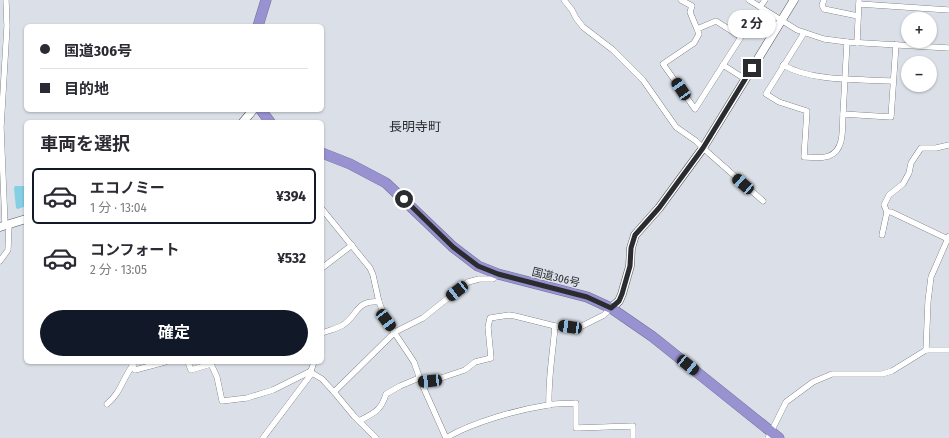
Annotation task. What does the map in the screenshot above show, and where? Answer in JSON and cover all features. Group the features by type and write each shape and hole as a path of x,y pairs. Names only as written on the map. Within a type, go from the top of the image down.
{"highway":[{"path":"259,24 266,0"},
{"name":"国道306号","path":"324,154 350,164 386,183 453,247 466,258 487,271 571,292 587,297 611,308 653,337 773,436"}],"street":[{"path":"0,262 8,250 5,225 1,127 7,26 6,0"},
{"path":"564,0 583,27 613,50 642,80 676,127 696,141 763,201"},
{"path":"682,0 692,6 690,12 699,34 694,43 664,64 695,109 741,37 716,21 697,29"},
{"path":"749,0 804,33 824,39 857,43 949,48"},
{"path":"760,7 765,0"},
{"path":"359,421 372,414 383,405 386,394 400,386 420,380 441,378 465,370 475,362 491,358 488,327 490,318 509,315 554,326 580,328 604,315 619,301 630,266 631,248 635,235 659,208 703,148 794,0"},
{"path":"824,0 822,5 824,9 858,16"},
{"path":"857,43 859,2 949,10"},
{"path":"804,33 766,94 779,102 807,111 804,157 824,158 836,152 839,147 841,141 847,42"},
{"path":"843,114 891,117 892,81 896,44"},
{"path":"723,65 745,79"},
{"path":"783,65 790,69 809,75 892,81"},
{"path":"245,120 251,112"},
{"path":"882,235 887,212 884,204 887,198 903,184 909,173 911,163 921,148 936,148 949,145"},
{"path":"324,211 370,268 379,302 386,320 414,362 420,380 446,438 459,431 486,421 549,405 576,403 576,428 633,426 632,438"},
{"path":"887,212 891,212 948,238 931,277 926,350"},
{"path":"5,225 24,220"},
{"path":"324,266 352,245"},
{"path":"334,392 395,332 423,318 468,282 479,279 493,279 498,274"},
{"path":"324,332 344,324 363,304 379,302"},
{"path":"549,405 549,371 553,347 554,326"},
{"path":"773,436 786,402 813,382 832,374 882,374 892,371 926,350 949,350"},
{"path":"132,364 135,370 158,364"},
{"path":"107,404 114,399 132,364"},
{"path":"189,364 191,370 211,364 217,377 222,401 247,398 273,390 312,372"},
{"path":"264,438 312,372 314,364"},
{"path":"312,372 322,379 376,438"}],"water":[{"path":"15,186 24,186 24,207 18,209 16,208"}],"district":[{"name":"長明寺町","path":"415,126"}],"route":[{"path":"404,199 453,247 466,258 487,271 541,286 571,292 587,297 611,308 619,301 622,294 630,266 632,240 638,230 659,208 703,148 752,68"}]}
